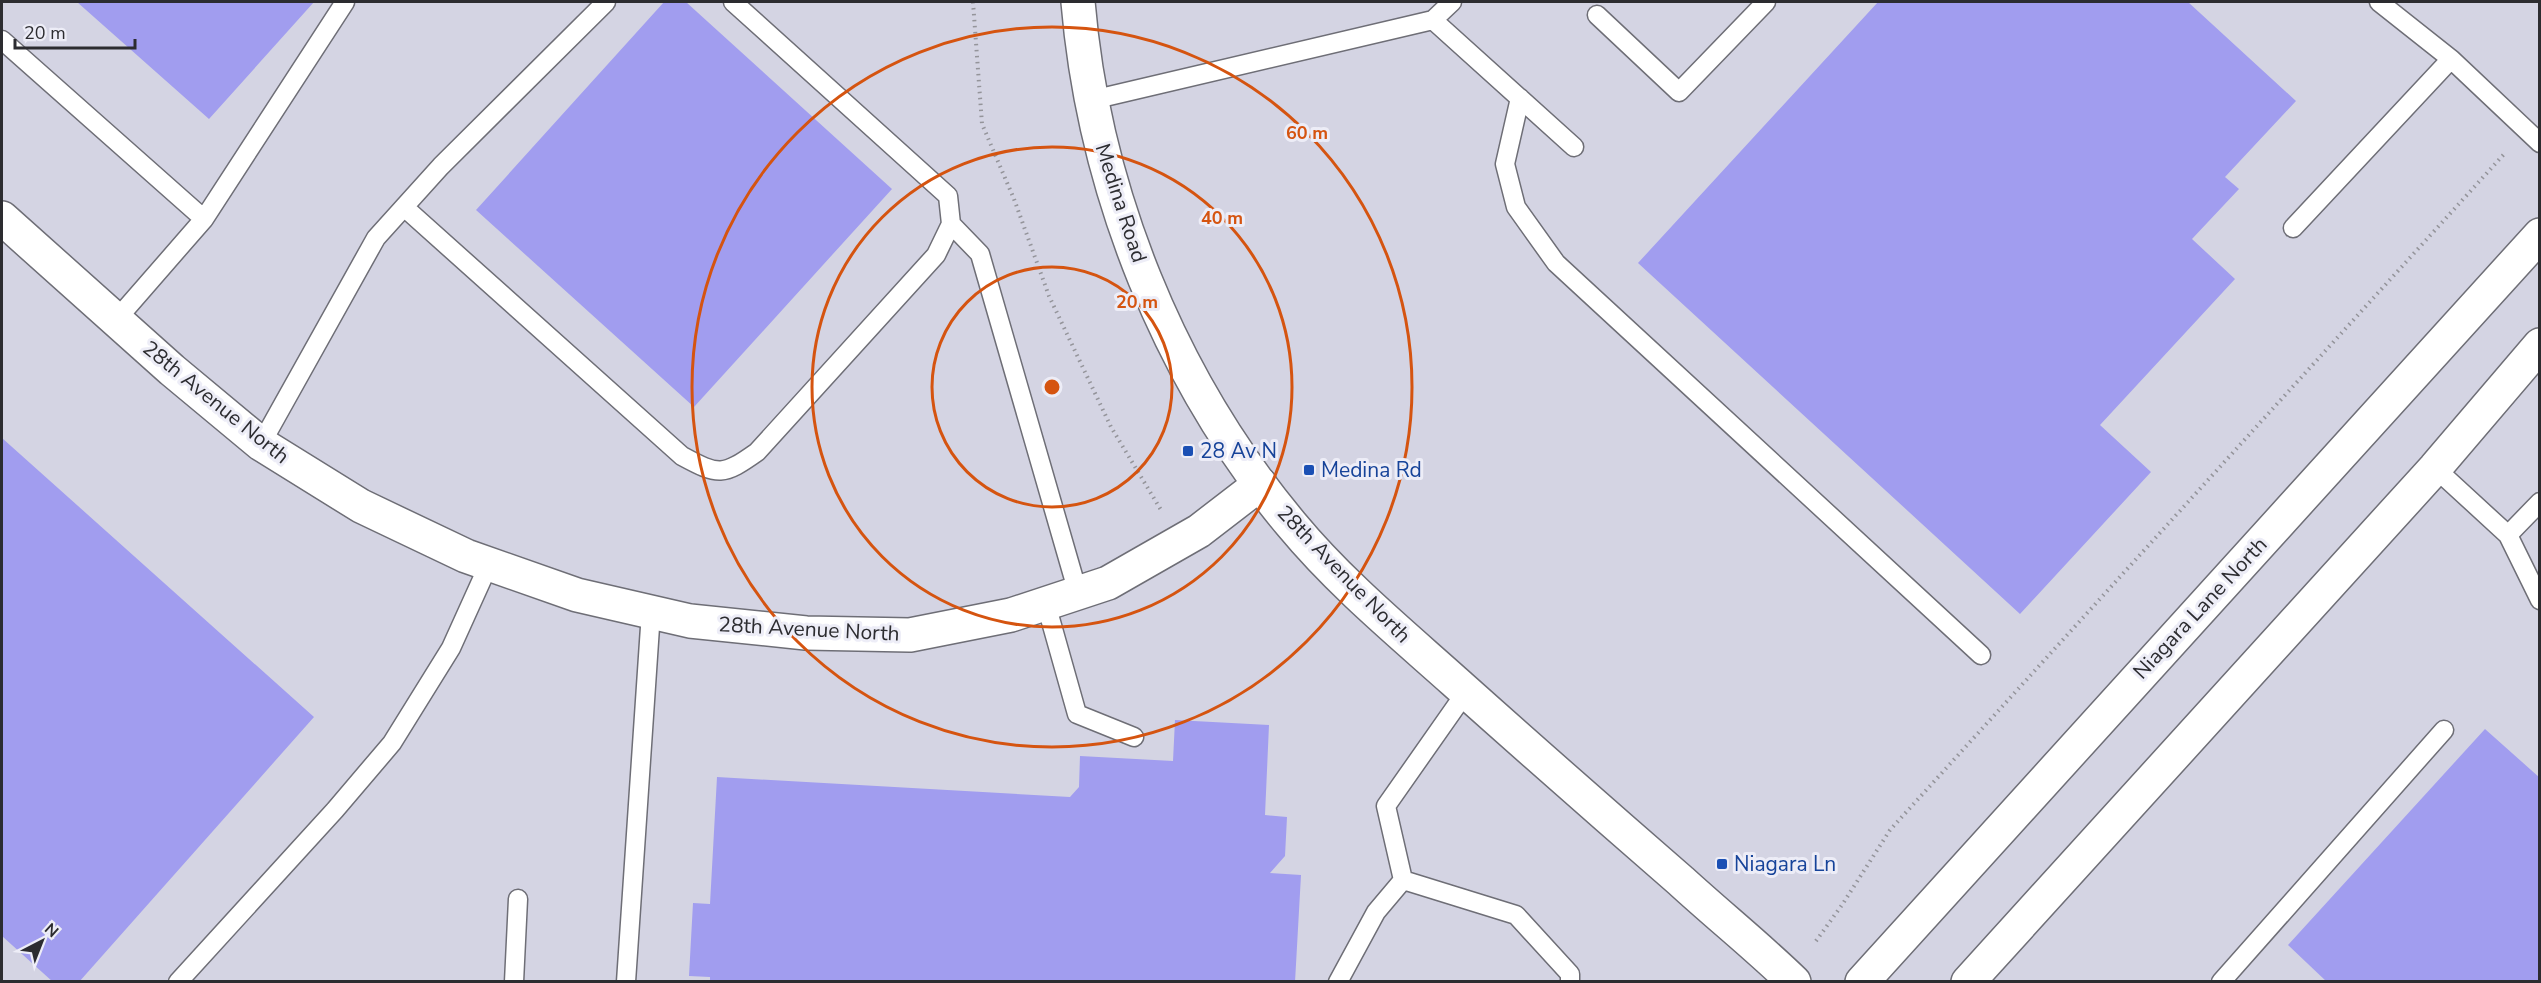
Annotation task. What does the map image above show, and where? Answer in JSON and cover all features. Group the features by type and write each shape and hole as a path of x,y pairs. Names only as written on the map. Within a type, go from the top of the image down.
{"street":[{"name":"Medina Road","path":"1078,2 1096,126 1127,233 1169,336 1226,436 1260,484"},
{"name":"28th Avenue North","path":"2,218 172,370 261,444 361,506 466,556 577,595 690,621 806,633 910,635 1011,615 1108,583 1199,531 1260,484 1291,525 1369,606 1794,981"},
{"name":"Niagara Lane North","path":"1862,981 2540,235"},
{"path":"1968,981 2435,468 2540,345"}],"lane":[{"path":"116,320 204,219 345,2"},
{"path":"261,444 376,238 441,166 606,2"},
{"path":"404,207 682,456 710,471 734,468 757,452 936,255 951,224 948,196 733,2"},
{"path":"1092,100 1433,20 1452,2"},
{"path":"1597,15 1679,92 1766,2"},
{"path":"2379,2 2451,59 2533,137"},
{"path":"1433,20 1574,147"},
{"path":"2,40 204,219"},
{"path":"2293,228 2451,59"},
{"path":"1520,98 1505,164 1516,207 1556,262 1981,655"},
{"path":"951,224 980,254 1078,593"},
{"path":"2435,468 2508,535 2540,600"},
{"path":"2508,535 2540,502"},
{"path":"178,981 335,810 392,743 451,648 489,564"},
{"path":"1046,604 1077,714 1134,737"},
{"path":"626,981 651,612"},
{"path":"1402,880 1386,806 1466,692"},
{"path":"2221,981 2444,730"},
{"path":"1338,981 1376,912 1402,880"},
{"path":"1402,880 1516,915 1570,974 1570,981"},
{"path":"514,981 519,899"}],"path":[{"path":"973,2 982,123 1014,199 1049,296 1112,427 1179,542"},
{"path":"1816,941 1890,830 2533,137"}],"shaded area":[{"path":"2,2 2539,2 2539,981 2,981"}],"building":[{"path":"77,2 314,2 209,119"},
{"path":"664,2 686,2 892,189 694,407 476,210"},
{"path":"1878,2 2188,2 2296,101 2225,177 2239,189 2192,239 2235,279 2100,425 2151,472 2020,614 1638,263"},
{"path":"2,438 314,717 79,982 53,982 2,936"},
{"path":"1175,720 1269,725 1265,815 1287,817 1285,856 1270,873 1301,875 1295,982 710,982 710,977 689,976 693,903 710,904 717,777 1070,797 1079,787 1080,756 1173,761"},
{"path":"2485,729 2540,778 2540,982 2327,982 2288,945"}],"place":[{"name":"28 Av N","path":"1188,451"},
{"name":"Medina Rd","path":"1309,470"},
{"name":"Niagara Ln","path":"1722,864"}]}
